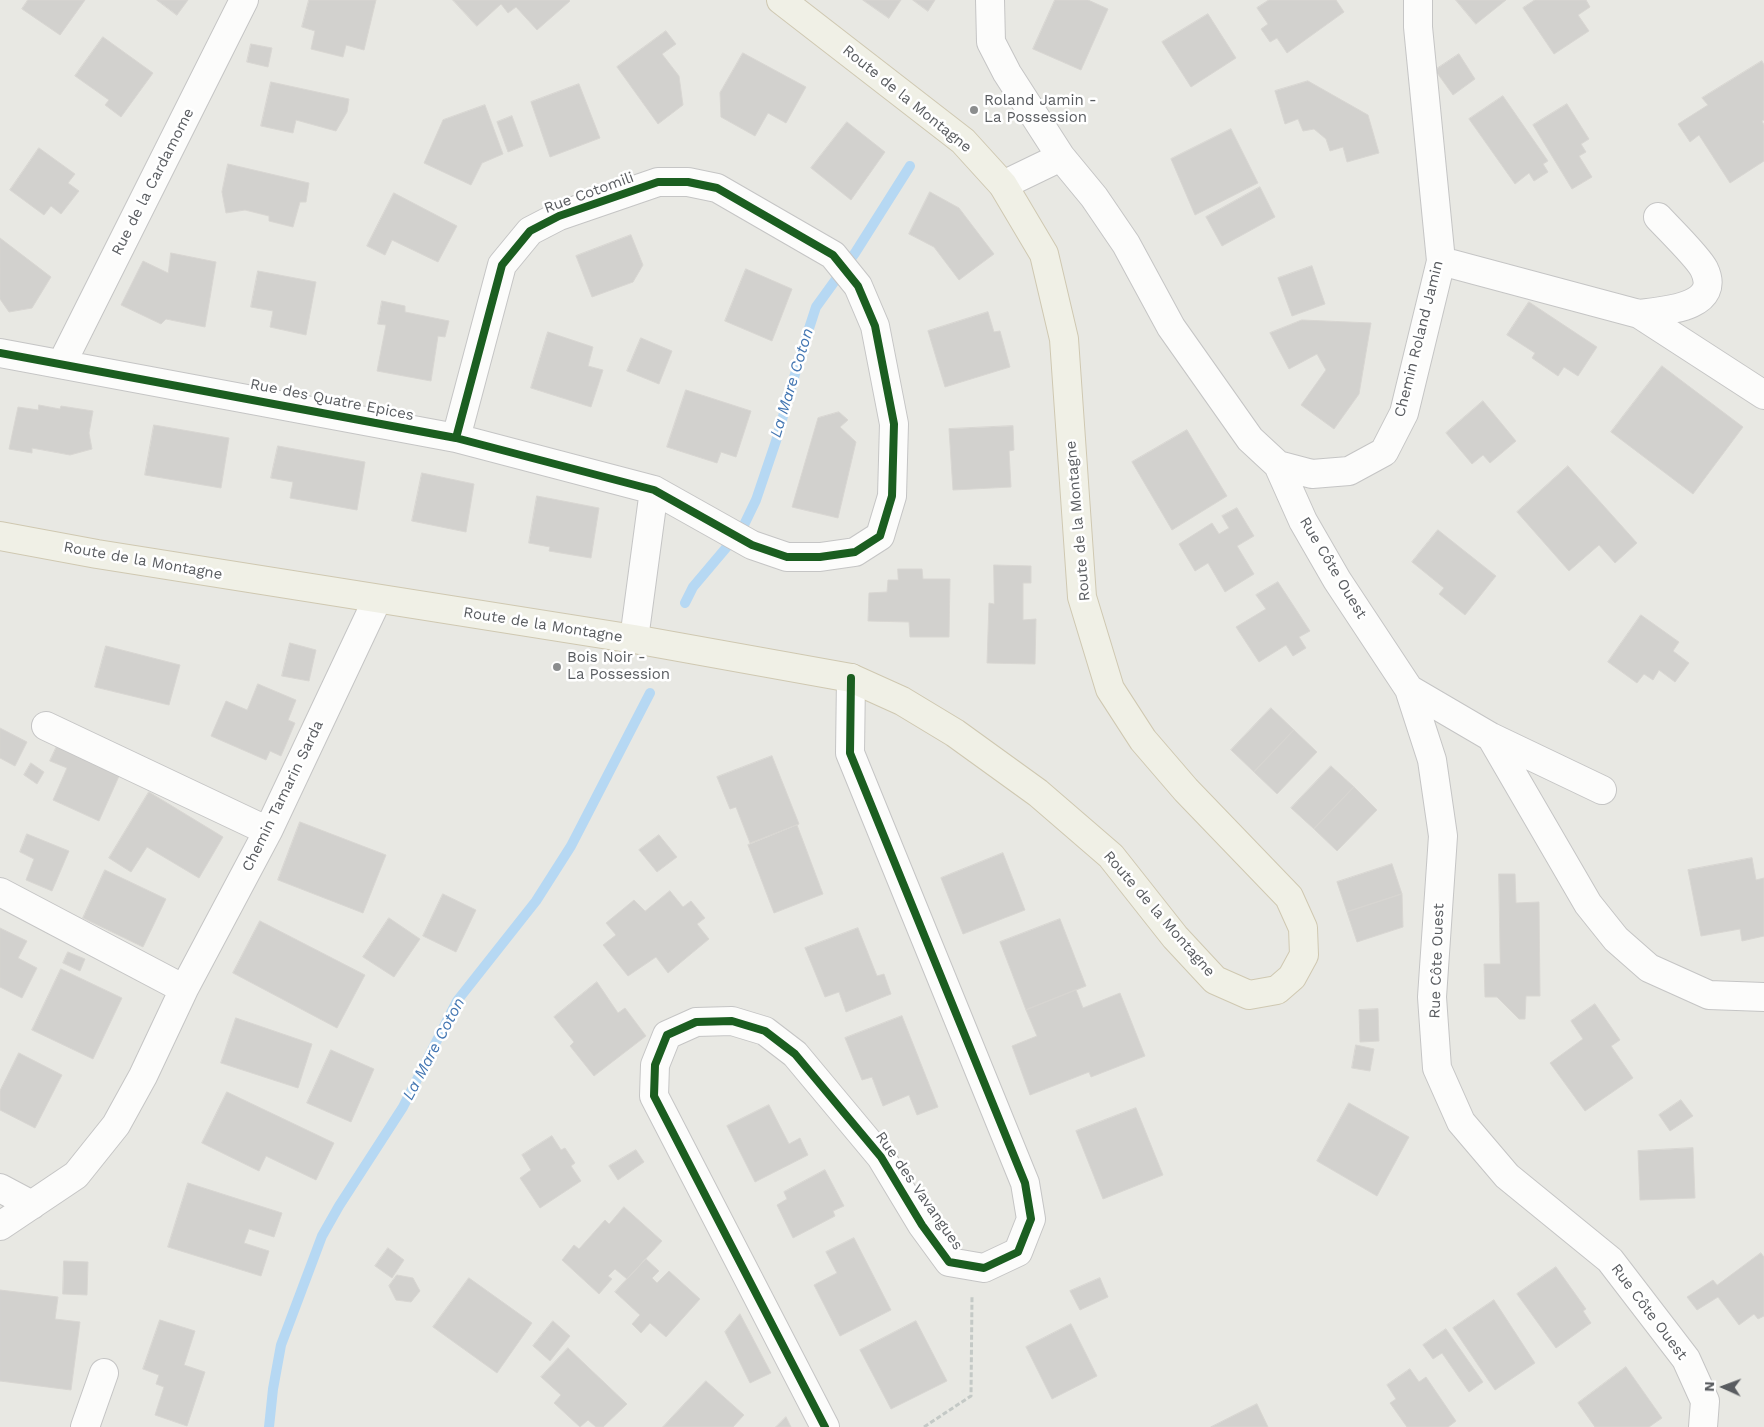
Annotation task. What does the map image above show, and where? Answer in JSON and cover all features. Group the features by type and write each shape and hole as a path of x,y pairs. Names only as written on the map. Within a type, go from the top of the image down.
{"main road":[{"name":"Route de la Montagne","path":"0,536 377,600 634,640 851,678 902,700 955,733 1038,793 1111,856 1175,937 1215,980 1249,995 1277,990 1292,976 1304,955 1303,928 1289,897 1186,790 1144,740 1110,689 1082,597 1064,339 1044,254 1003,185 963,141 781,0"}],"street":[{"name":"Rue de la Cardamome","path":"62,363 244,0"},
{"name":"Chemin Roland Jamin","path":"990,0 991,42 1007,73 1061,157 1094,197 1126,244 1171,327 1250,439 1278,465 1312,474 1349,471 1384,452 1404,413 1441,261 1418,27 1418,0"},
{"path":"1003,185 1061,157"},
{"name":"Rue Cotomili","path":"456,438 502,265 530,231 559,216 658,182 688,182 717,188 833,255 858,286 875,326 894,424 892,496 880,536 854,552 820,557 787,557 752,545 654,490"},
{"path":"1639,314 1668,311 1695,302 1705,294 1707,282 1704,269 1658,217"},
{"path":"1441,261 1639,314 1764,395"},
{"name":"Rue des Quatre Epices","path":"0,353 62,363 456,438 654,490"},
{"name":"Rue Côte Ouest","path":"1278,465 1313,538 1409,689 1432,760 1443,836 1432,997 1437,1068 1461,1122 1507,1176 1610,1260 1686,1359 1705,1401 1703,1427"},
{"path":"634,640 654,490"},
{"name":"Chemin Tamarin Sarda","path":"0,1226 76,1175 116,1126 143,1076 184,989 268,831 377,600"},
{"name":"Rue des Vavangues","path":"825,1427 654,1096 655,1065 667,1035 696,1022 732,1021 765,1031 795,1054 882,1157 922,1226 949,1262 984,1268 1018,1252 1031,1220 1026,1183 850,753 851,678"},
{"path":"1409,689 1491,737 1602,790"},
{"path":"46,726 268,831"},
{"path":"1491,737 1588,904 1616,939 1649,968 1709,995 1764,997"},
{"path":"0,892 184,989"},
{"path":"0,1188 32,1205"},
{"path":"85,1427 104,1373"}],"path":[{"path":"924,1427 970,1396 972,1266"}],"building":[{"path":"28,0 85,0 60,35 22,9"},
{"path":"157,0 188,0 177,15"},
{"path":"309,0 376,0 364,50 346,45 343,57 311,49 315,31 302,27"},
{"path":"453,0 570,1 537,30 516,7 508,13 501,4 477,26"},
{"path":"863,0 901,0 889,18"},
{"path":"913,0 935,0 928,11"},
{"path":"1055,0 1088,0 1108,9 1081,70 1033,49"},
{"path":"1269,0 1336,0 1344,12 1287,53 1277,38 1270,42 1261,29 1268,24 1257,8"},
{"path":"1456,0 1506,0 1476,24"},
{"path":"1535,0 1586,0 1590,7 1578,15 1589,31 1554,54 1523,8"},
{"path":"1208,14 1236,58 1191,87 1162,42"},
{"path":"666,31 676,44 662,54 679,76 683,105 658,124 617,67"},
{"path":"103,37 153,73 121,117 105,105 109,100 75,76"},
{"path":"251,44 272,48 268,67 247,62"},
{"path":"743,53 806,87 786,123 768,113 755,136 721,117 720,93"},
{"path":"1459,54 1475,79 1453,95 1435,70"},
{"path":"1762,61 1764,65 1764,120 1762,121 1764,125 1764,161 1730,183 1699,135 1690,142 1678,124 1708,105 1702,98"},
{"path":"1308,81 1368,115 1379,153 1347,162 1343,147 1330,151 1326,139 1314,129 1303,131 1298,119 1285,124 1275,91"},
{"path":"271,82 349,99 347,112 336,131 296,120 293,133 261,126"},
{"path":"579,84 600,138 550,157 531,102"},
{"path":"1503,96 1548,161 1543,164 1548,172 1534,181 1529,173 1515,184 1469,119"},
{"path":"1567,104 1589,139 1581,144 1586,152 1579,156 1592,177 1572,189 1533,125"},
{"path":"485,105 503,154 482,163 471,185 424,163 443,120"},
{"path":"512,116 523,146 508,152 497,122"},
{"path":"847,122 885,152 851,200 811,168"},
{"path":"1231,129 1258,183 1195,215 1171,159"},
{"path":"39,148 75,174 68,183 79,191 61,214 51,206 44,215 10,190"},
{"path":"228,164 309,183 306,202 300,202 293,227 269,221 269,216 245,210 226,213 222,192"},
{"path":"1260,187 1275,217 1222,246 1206,217"},
{"path":"930,192 959,208 994,254 959,280 934,247 909,234"},
{"path":"394,193 457,226 438,262 392,240 385,255 367,246"},
{"path":"631,235 643,265 633,282 592,297 576,256"},
{"path":"0,238 51,277 32,308 9,312 0,299"},
{"path":"171,253 216,262 205,327 166,319 161,324 121,305 143,261 168,273"},
{"path":"1312,266 1325,304 1292,316 1278,278"},
{"path":"746,269 792,289 772,341 725,321"},
{"path":"258,271 316,282 306,335 270,327 273,311 251,307"},
{"path":"382,301 405,306 405,312 449,321 445,337 438,336 431,381 377,371 386,325 378,324"},
{"path":"1529,302 1597,347 1578,376 1564,367 1558,376 1532,358 1535,353 1507,335"},
{"path":"988,312 994,332 1000,331 1010,367 945,387 928,331"},
{"path":"1302,320 1371,323 1359,394 1334,429 1301,405 1326,370 1317,354 1289,369 1270,333"},
{"path":"548,332 593,347 588,366 603,370 591,407 531,388"},
{"path":"641,338 672,351 659,384 627,371"},
{"path":"1662,366 1743,427 1693,494 1611,432"},
{"path":"686,390 751,411 736,457 721,452 717,463 667,447"},
{"path":"1483,401 1516,441 1490,463 1483,455 1472,464 1446,433"},
{"path":"39,405 60,409 61,406 93,411 89,433 92,449 70,455 32,448 32,453 9,449 18,407 38,410"},
{"path":"839,412 848,420 840,427 856,442 838,518 792,507 818,418"},
{"path":"154,425 229,438 221,488 145,475"},
{"path":"1013,426 1014,450 1009,451 1011,487 953,490 949,429"},
{"path":"1187,430 1227,496 1172,530 1132,462"},
{"path":"278,446 365,462 357,510 290,498 293,482 271,478"},
{"path":"1568,466 1637,543 1615,563 1599,545 1569,571 1517,512"},
{"path":"422,473 474,484 466,532 412,521"},
{"path":"537,496 599,508 591,558 549,551 550,547 529,543"},
{"path":"1237,508 1254,536 1237,546 1254,574 1225,592 1208,563 1195,571 1179,544 1212,523 1219,534 1229,528 1222,516"},
{"path":"1438,530 1496,576 1465,615 1439,594 1444,588 1412,562"},
{"path":"994,565 1031,566 1031,583 1023,583 1023,620 1036,619 1035,664 987,663 989,603 994,604"},
{"path":"898,569 922,569 923,579 950,579 949,637 910,637 909,622 868,621 869,593 887,592 888,580 898,580"},
{"path":"1278,582 1310,631 1299,637 1306,648 1293,656 1286,645 1259,662 1236,627 1266,609 1256,595"},
{"path":"1641,615 1679,642 1673,651 1689,663 1675,682 1659,670 1653,680 1644,674 1637,683 1608,662"},
{"path":"290,643 316,650 309,681 282,676"},
{"path":"106,646 180,665 169,705 95,687"},
{"path":"258,684 296,700 288,720 295,723 281,756 270,751 266,760 211,736 226,701 247,710"},
{"path":"1271,708 1294,730 1254,772 1231,750"},
{"path":"0,728 27,742 15,766 0,758"},
{"path":"1294,730 1317,752 1277,794 1254,772"},
{"path":"57,746 120,774 99,821 53,800 67,768 50,761"},
{"path":"772,756 799,824 750,843 736,807 730,809 717,777"},
{"path":"31,763 44,772 37,784 24,775"},
{"path":"1331,766 1354,787 1314,829 1291,808"},
{"path":"1354,787 1377,810 1337,851 1314,829"},
{"path":"149,792 223,837 199,878 147,847 131,872 109,858"},
{"path":"300,822 386,855 363,913 278,880"},
{"path":"797,825 823,894 774,913 748,845"},
{"path":"27,834 69,851 52,891 26,880 34,859 20,852"},
{"path":"659,835 677,857 657,872 639,850"},
{"path":"1003,853 1025,910 963,934 941,878"},
{"path":"1752,858 1756,880 1764,878 1764,936 1742,941 1740,929 1701,936 1688,870"},
{"path":"1392,864 1402,894 1347,912 1337,882"},
{"path":"105,870 166,899 143,947 83,918"},
{"path":"1499,874 1515,874 1516,903 1539,902 1540,996 1526,996 1525,1019 1519,1019 1497,997 1485,997 1484,964 1500,964"},
{"path":"670,891 683,907 691,901 705,918 697,924 709,939 668,973 656,957 628,976 603,945 616,935 606,923 634,900 645,911"},
{"path":"443,894 476,910 456,952 423,936"},
{"path":"1402,894 1403,927 1357,942 1347,912"},
{"path":"389,918 420,939 394,977 363,957"},
{"path":"1060,919 1086,986 1026,1010 1000,942"},
{"path":"260,921 365,975 337,1028 233,973"},
{"path":"0,928 27,941 18,958 37,968 22,998 0,987"},
{"path":"858,928 877,976 884,974 891,994 846,1012 839,992 825,997 805,948"},
{"path":"68,952 85,959 80,971 63,963"},
{"path":"61,969 122,998 93,1059 32,1030"},
{"path":"597,982 618,1013 625,1008 646,1036 594,1076 570,1046 574,1042 554,1017"},
{"path":"1076,990 1083,1008 1120,993 1145,1056 1091,1077 1089,1072 1030,1095 1012,1046 1037,1036 1026,1010"},
{"path":"1595,1004 1620,1040 1611,1046 1633,1078 1585,1111 1550,1063 1583,1039 1571,1021"},
{"path":"1378,1009 1379,1041 1360,1042 1359,1010"},
{"path":"902,1016 938,1107 917,1115 909,1095 883,1106 872,1077 862,1080 845,1038"},
{"path":"236,1018 312,1044 298,1088 221,1063"},
{"path":"1356,1045 1374,1049 1370,1071 1352,1068"},
{"path":"331,1050 374,1069 351,1122 307,1103"},
{"path":"19,1053 62,1075 35,1128 0,1110 0,1091"},
{"path":"227,1092 334,1143 316,1180 266,1156 259,1171 202,1143"},
{"path":"1681,1100 1693,1116 1670,1131 1659,1115"},
{"path":"1349,1103 1409,1137 1377,1196 1317,1161"},
{"path":"769,1105 789,1144 800,1138 808,1155 755,1182 727,1126"},
{"path":"1136,1108 1163,1175 1103,1199 1076,1131"},
{"path":"552,1136 561,1150 565,1148 575,1163 571,1166 581,1181 540,1208 520,1178 531,1170 522,1155"},
{"path":"1693,1148 1695,1198 1640,1200 1638,1151"},
{"path":"636,1150 644,1162 618,1180 609,1166"},
{"path":"825,1170 844,1206 833,1211 835,1216 793,1238 777,1205 787,1199 784,1192"},
{"path":"188,1183 282,1213 274,1237 249,1229 244,1243 269,1251 261,1276 168,1247"},
{"path":"624,1207 662,1241 627,1279 615,1269 608,1276 612,1279 599,1294 562,1260 574,1245 579,1249 605,1220 609,1224"},
{"path":"854,1238 891,1310 840,1336 814,1285 837,1273 826,1252"},
{"path":"388,1248 404,1260 392,1278 375,1266"},
{"path":"1761,1253 1764,1257 1764,1316 1758,1319 1754,1314 1739,1325 1718,1297 1697,1310 1687,1297 1713,1280 1717,1285"},
{"path":"646,1259 659,1271 652,1278 657,1283 669,1271 700,1299 666,1337 650,1323 641,1333 632,1324 640,1315 615,1292"},
{"path":"64,1261 88,1262 87,1295 63,1294"},
{"path":"1556,1267 1586,1309 1583,1311 1591,1323 1556,1348 1517,1294"},
{"path":"397,1275 413,1278 420,1291 411,1302 396,1300 389,1286"},
{"path":"469,1278 532,1323 497,1373 433,1327"},
{"path":"1100,1278 1108,1297 1080,1310 1070,1291"},
{"path":"0,1290 58,1297 55,1319 80,1322 71,1390 0,1381"},
{"path":"1494,1300 1535,1363 1495,1390 1453,1328"},
{"path":"740,1314 771,1373 750,1383 725,1332"},
{"path":"160,1320 195,1331 184,1365 205,1372 187,1426 155,1415 164,1387 156,1384 159,1375 143,1369"},
{"path":"553,1321 570,1336 550,1361 533,1346"},
{"path":"916,1321 947,1381 891,1409 860,1350"},
{"path":"1071,1324 1097,1376 1052,1399 1026,1347"},
{"path":"1446,1329 1483,1382 1469,1392 1442,1353 1433,1359 1423,1345"},
{"path":"568,1348 627,1404 603,1427 596,1427 588,1420 580,1427 554,1403 561,1395 541,1377"},
{"path":"1626,1367 1662,1418 1649,1427 1595,1427 1578,1403"},
{"path":"1410,1369 1419,1382 1426,1377 1456,1421 1448,1427 1407,1427 1390,1403 1396,1399 1387,1385"},
{"path":"706,1381 744,1415 733,1427 663,1427"},
{"path":"1257,1404 1268,1427 1211,1427"},
{"path":"786,1417 791,1427 776,1427"}],"waterway":[{"name":"La Mare Coton","path":"685,603 693,587 742,529 756,500 776,441 816,307 855,253 910,166"},
{"name":"La Mare Coton","path":"269,1427 273,1389 281,1345 322,1236 339,1206 403,1107 457,1001 536,901 571,846 650,693"}],"cycle path":[{"path":"0,353 456,438 654,490 752,545 787,557 820,557 855,552 880,536 892,496 894,424 875,326 858,286 833,255 717,188 688,182 658,182 559,216 530,231 502,265 456,438"},
{"path":"825,1427 654,1096 655,1065 667,1035 696,1022 732,1021 765,1031 795,1054 881,1157 922,1225 949,1262 984,1268 1018,1252 1031,1219 1025,1183 850,753 851,678"}],"place":[{"name":"Roland Jamin - La Possession","path":"974,110"},
{"name":"Bois Noir - La Possession","path":"557,667"}]}
